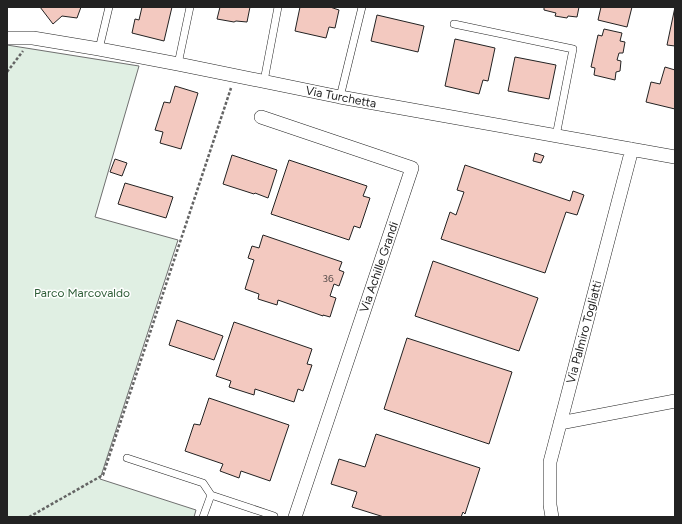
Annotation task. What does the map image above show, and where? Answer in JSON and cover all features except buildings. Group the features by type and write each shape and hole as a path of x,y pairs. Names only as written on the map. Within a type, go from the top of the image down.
{"street":[{"name":"Via Turchetta","path":"7,38 33,38 99,49 340,97 675,157"},
{"name":"Via Achille Grandi","path":"261,117 412,168 295,517"},
{"name":"Via Palmiro Togliatti","path":"552,517 550,505 550,462 632,149"},
{"path":"560,422 675,401"}],"lane":[{"path":"99,49 109,7"},
{"path":"178,64 190,7"},
{"path":"264,81 278,7"},
{"path":"340,97 362,7"},
{"path":"454,24 573,49 556,136"},
{"path":"127,458 203,483 211,494 274,516 273,517"},
{"path":"203,517 211,494"}],"path":[{"path":"7,72 33,38"},
{"path":"29,517 103,475 235,76"}],"green space":[{"name":"Parco Marcovaldo","path":"7,45 139,66 95,217 178,240 100,479 196,510 194,517 7,517"}]}
